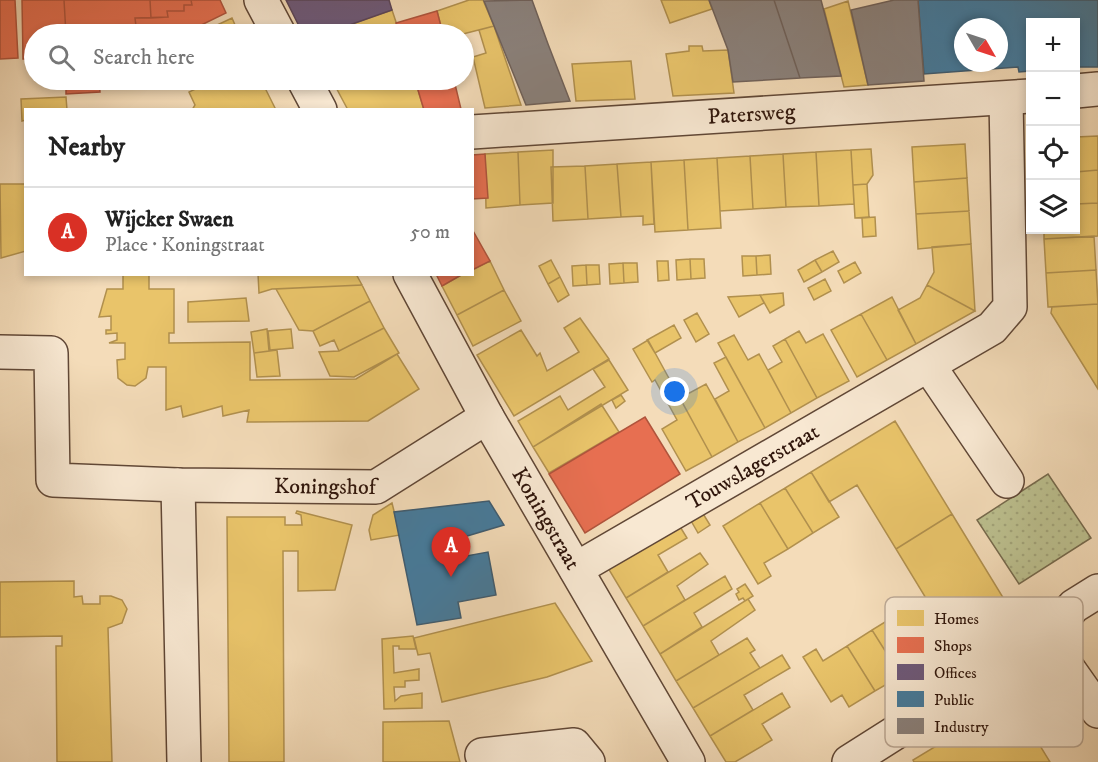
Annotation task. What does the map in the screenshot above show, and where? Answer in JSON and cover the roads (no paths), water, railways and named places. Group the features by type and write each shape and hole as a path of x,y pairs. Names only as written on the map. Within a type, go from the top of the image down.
{"street":[{"path":"261,0 274,24"},
{"path":"1080,91 1098,89"},
{"path":"309,90 319,108"},
{"name":"Patersweg","path":"474,132 1018,97"},
{"name":"Touwslagerstraat","path":"576,568 992,328 1010,307 1018,97"},
{"name":"Koningstraat","path":"411,276 487,417 688,762"},
{"name":"Koningshof","path":"0,352 51,353 53,480 178,485 376,487 487,417"},
{"path":"929,366 1006,481"},
{"path":"178,485 184,762"},
{"path":"1083,600 1098,591"},
{"path":"1083,690 1098,711"},
{"path":"849,762 885,739"},
{"path":"482,756 574,745 588,762"}],"place":[{"name":"Wijcker Swaen","path":"451,577"}]}
